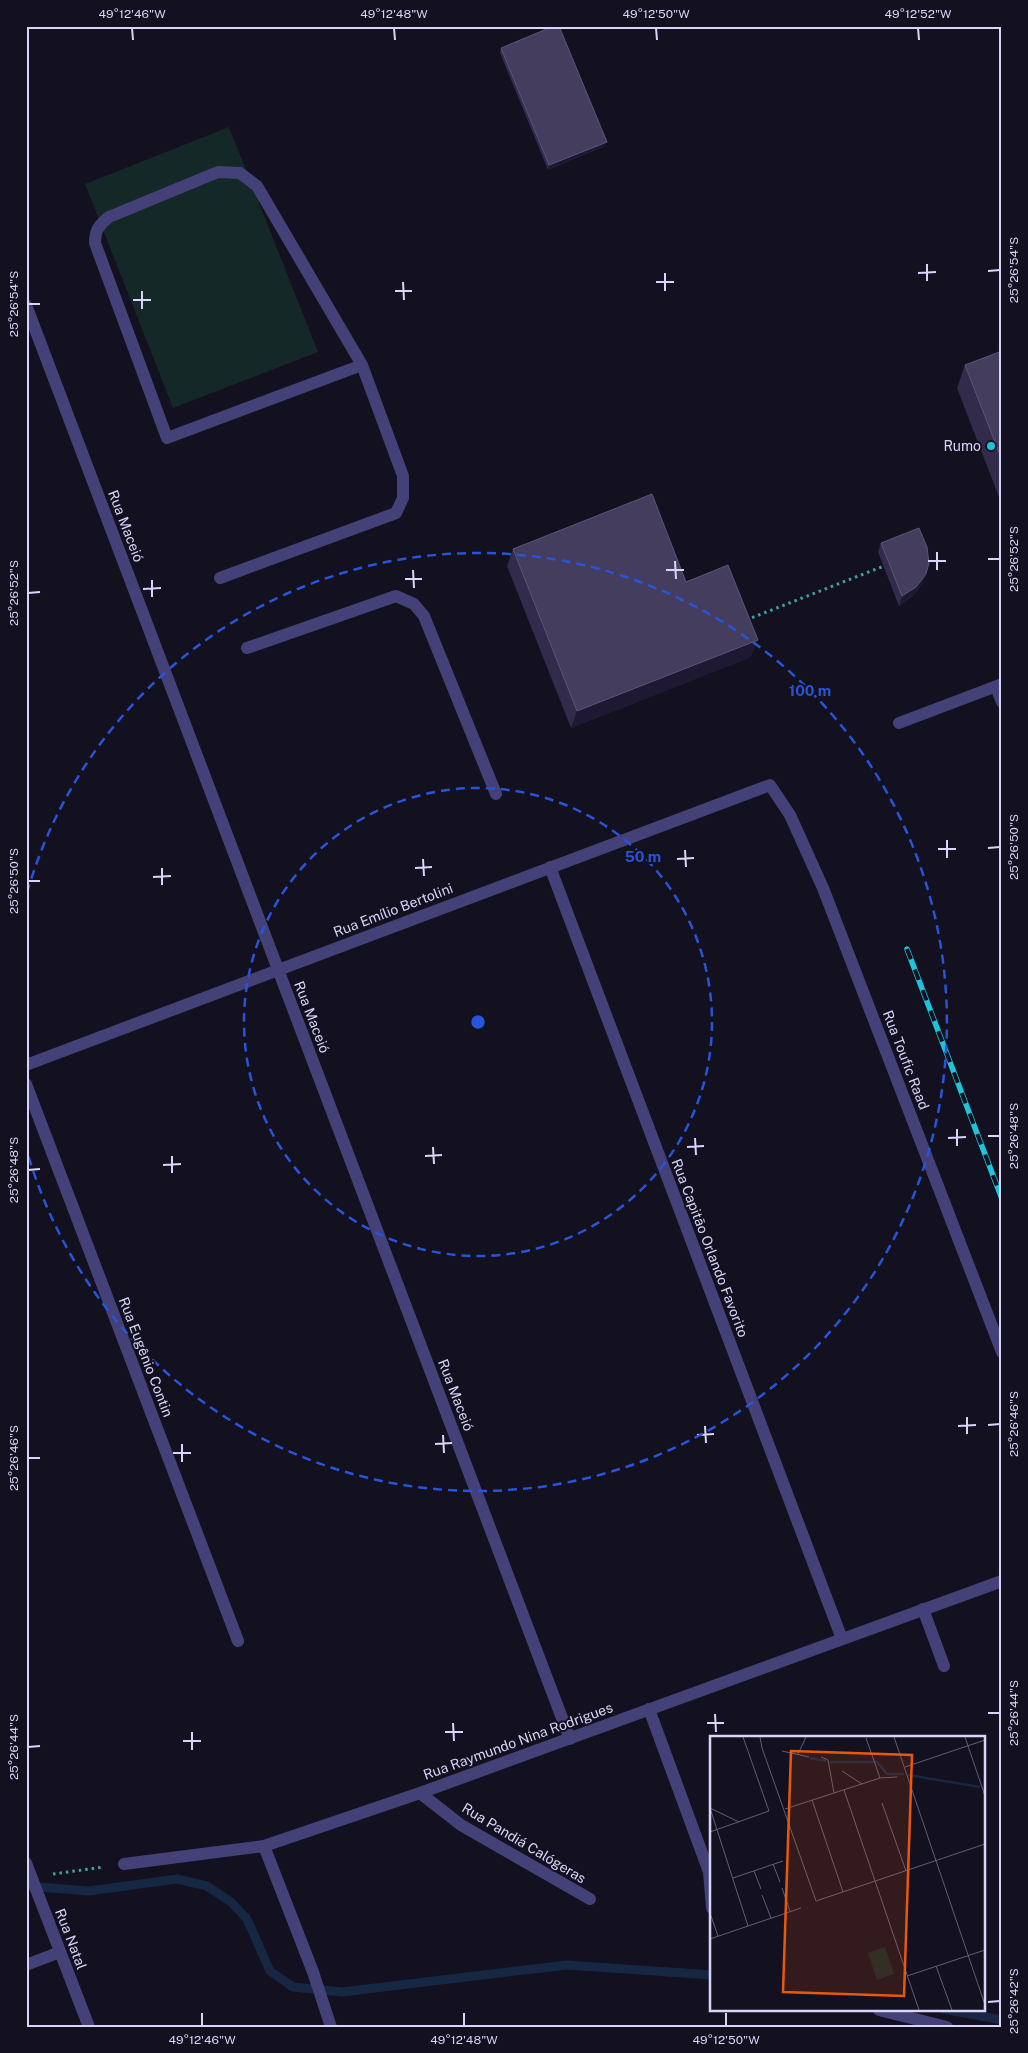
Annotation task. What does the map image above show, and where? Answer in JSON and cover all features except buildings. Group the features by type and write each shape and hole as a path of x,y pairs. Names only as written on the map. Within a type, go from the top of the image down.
{"street":[{"path":"220,578 396,513 404,498 403,476 362,365 257,186 240,173 218,172 109,217 99,224 95,233 95,243 168,438 362,365"},
{"name":"Rua Maceió","path":"26,305 570,1739"},
{"path":"248,648 396,596 414,604 424,616 496,794"},
{"path":"899,723 999,685 1002,702"},
{"name":"Rua Emílio Bertolini","path":"26,1064 770,785"},
{"name":"Rua Toufic Raad","path":"770,785 790,815 823,888 1002,1352"},
{"name":"Rua Capitão Orlando Favorito","path":"550,867 842,1639"},
{"name":"Rua Eugênio Contin","path":"26,1084 238,1641"},
{"name":"Rua Raymundo Nina Rodrigues","path":"124,1864 264,1846 420,1793 1002,1581"},
{"path":"923,1609 944,1666"},
{"path":"649,1709 709,1872 710,1884"},
{"name":"Rua Pandiá Calógeras","path":"420,1793 461,1825 590,1899"},
{"path":"264,1846 313,1972 331,2027"},
{"name":"Rua Natal","path":"26,1862 88,2027"},
{"path":"26,1965 60,1952"},
{"path":"879,2010 947,2027"}],"path":[{"path":"738,623 884,566"},
{"path":"32,1877 124,1864"}],"green space":[{"path":"229,127 318,352 173,408 85,184"}],"waterway":[{"path":"26,1886 89,1891 177,1879 207,1886 231,1902 247,1919 270,1971 293,1987 342,1992 567,1965 710,1975"},
{"path":"948,2010 1002,2020"}],"railway":[{"path":"907,949 1002,1199"}],"place":[{"name":"Rumo","path":"991,446"}]}
